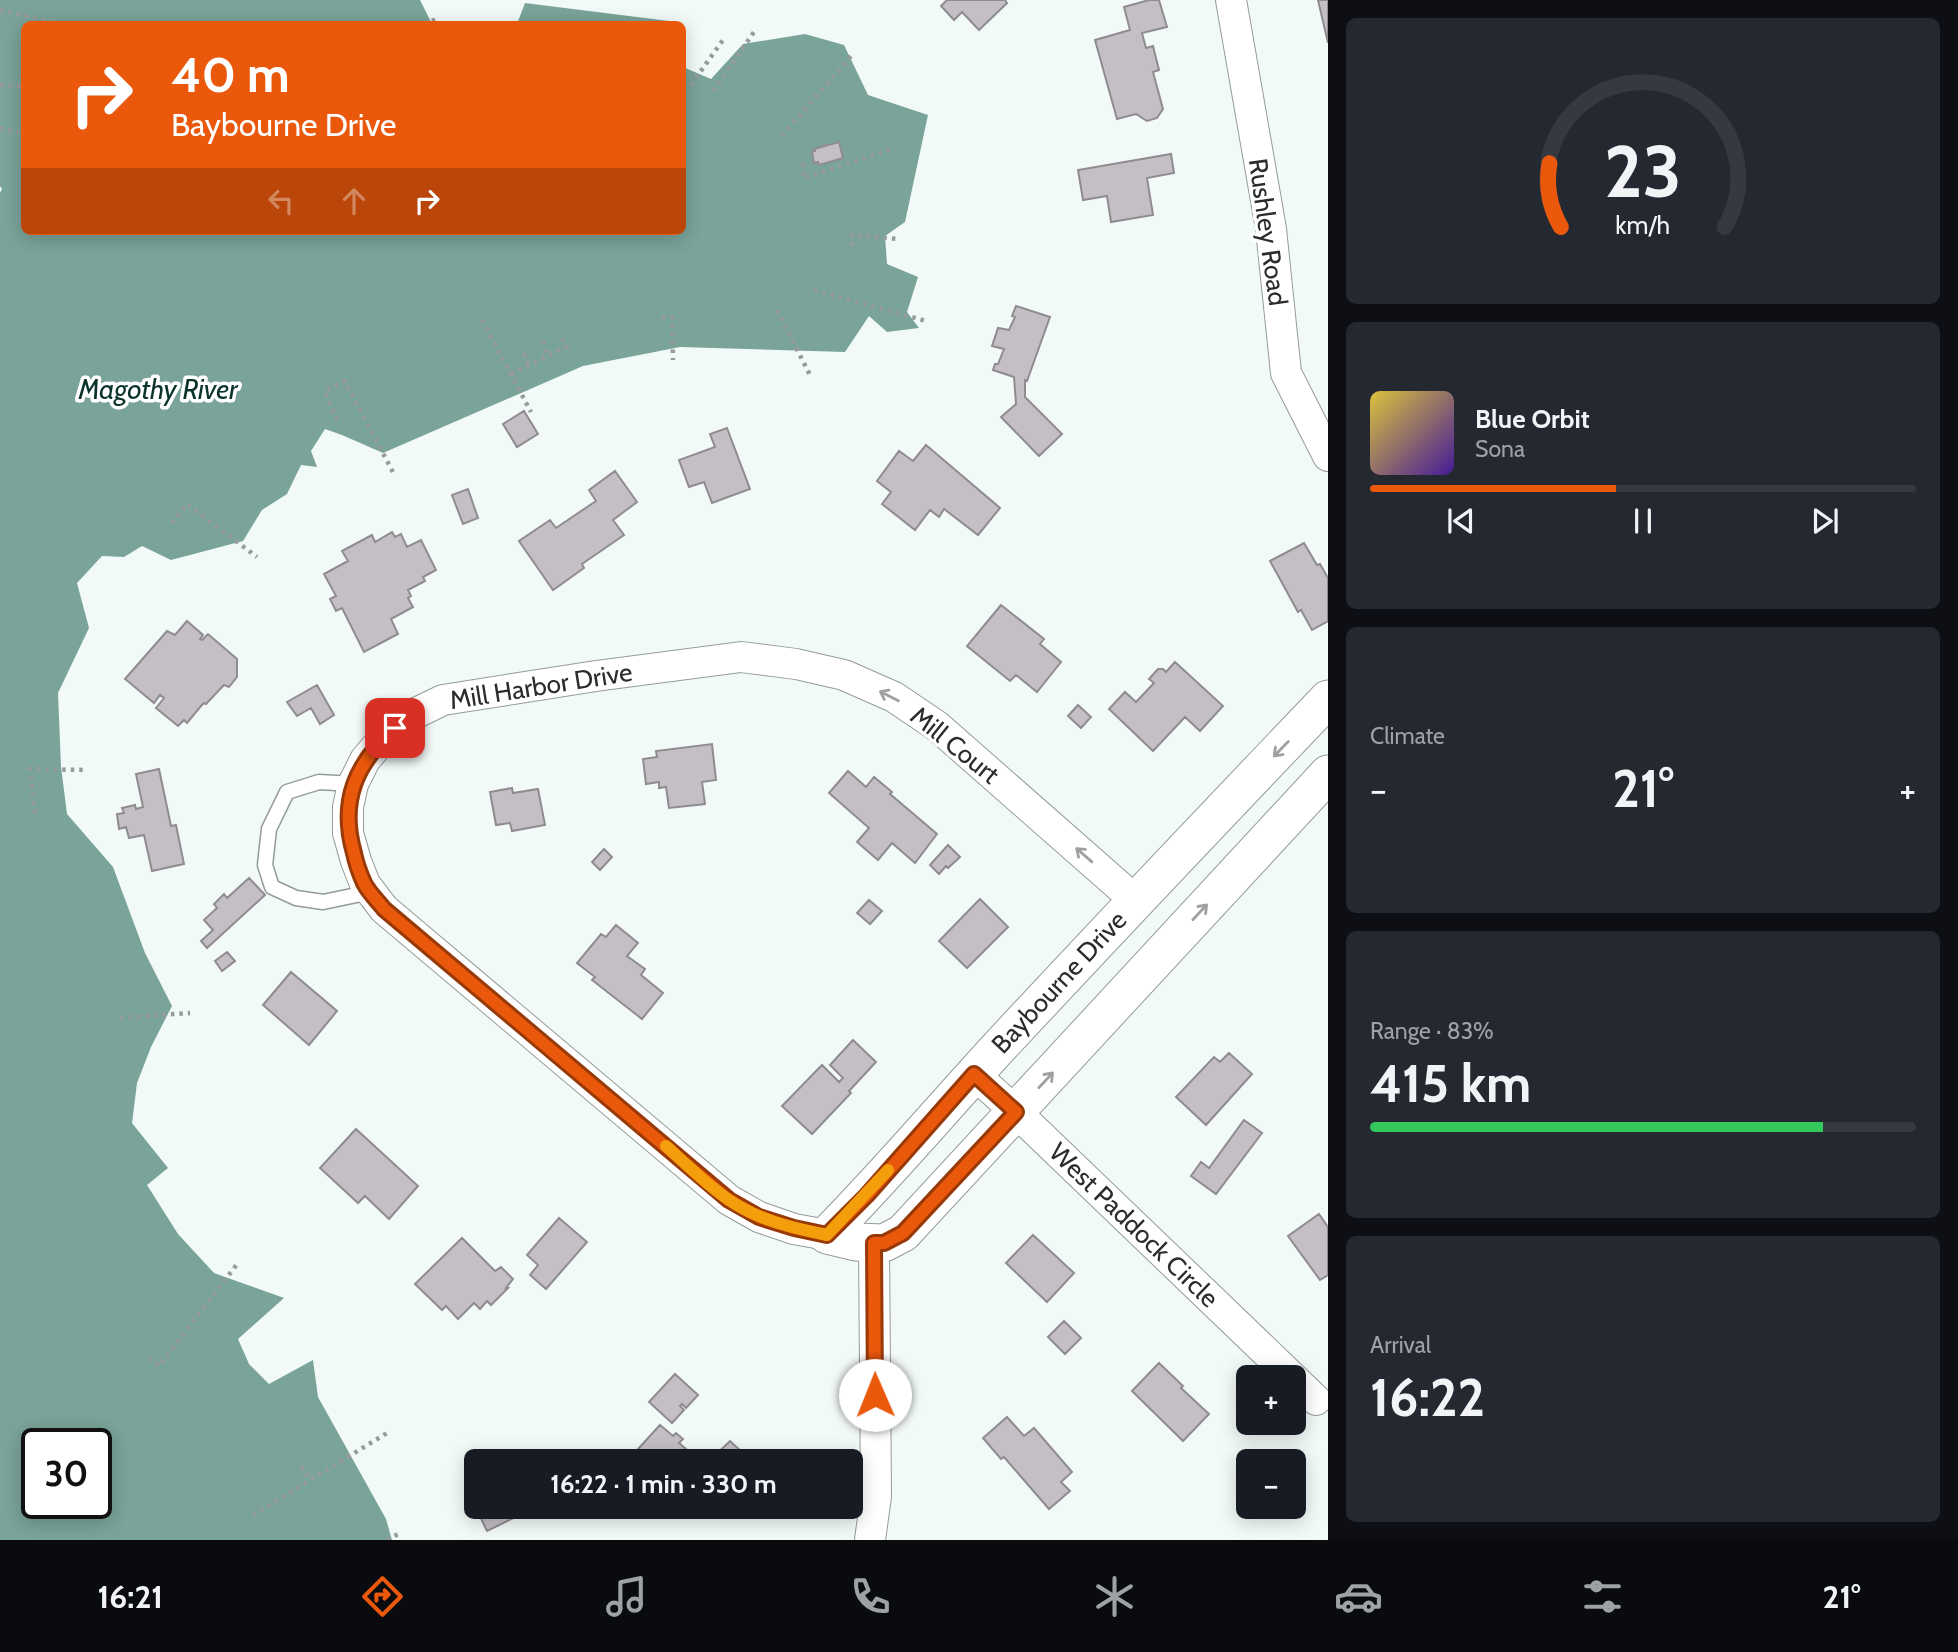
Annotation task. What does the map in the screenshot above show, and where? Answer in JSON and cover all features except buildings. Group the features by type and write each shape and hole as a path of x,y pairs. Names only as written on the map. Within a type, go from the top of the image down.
{"street":[{"name":"Rushley Road","path":"1231,0 1271,229 1286,373 1328,456"},
{"name":"Mill Harbor Drive","path":"741,657 443,700 414,714 395,728 365,760 353,784 348,807 348,833 365,884 384,909 729,1200 759,1217 827,1235"},
{"name":"Mill Court","path":"741,657 796,664 844,675 894,697 937,726 1135,900"},
{"name":"Baybourne Drive","path":"827,1235 867,1195 974,1074 1135,900 1328,699"},
{"path":"827,1235 856,1242 884,1243 903,1233 1328,774"},
{"name":"West Paddock Circle","path":"974,1074 1279,1365"},
{"path":"870,1540 876,1496 874,1243"},
{"name":"West Paddock Circle","path":"1306,1390 1316,1400"}],"lane":[{"path":"353,784 319,782 287,792 269,829 265,865 272,887 296,898 323,901 371,892"}],"path":[{"path":"0,10 49,21"},
{"path":"432,21 439,18"},
{"path":"713,92 754,32"},
{"path":"691,85 726,37"},
{"path":"782,136 852,55"},
{"path":"0,85 21,87"},
{"path":"0,128 21,132"},
{"path":"803,163 804,178 895,148"},
{"path":"852,246 852,235 899,239"},
{"path":"814,290 926,321"},
{"path":"777,310 811,377"},
{"path":"662,317 672,317 673,360"},
{"path":"482,320 531,412"},
{"path":"511,374 566,346 559,336"},
{"path":"543,341 548,356"},
{"path":"524,353 529,366"},
{"path":"337,420 325,391 345,382 395,476"},
{"path":"172,523 187,504 257,557"},
{"path":"35,813 30,769 87,770"},
{"path":"120,1018 190,1013"},
{"path":"149,1358 159,1366 238,1263"},
{"path":"253,1515 387,1433"},
{"path":"301,1466 310,1480"},
{"path":"387,1540 402,1532"}],"water":[{"name":"Magothy River","path":"0,0 420,0 430,21 21,21 21,235 686,235 686,68 711,79 743,44 805,34 844,45 868,95 928,115 905,222 885,236 887,264 918,277 907,312 919,328 887,332 869,316 845,352 680,347 583,366 383,453 325,429 311,451 317,467 301,465 287,494 262,510 243,541 171,560 142,546 124,557 102,556 77,583 89,628 58,693 61,767 67,814 113,867 145,953 172,1006 151,1047 137,1083 132,1123 168,1168 147,1185 178,1234 214,1273 284,1298 238,1339 249,1364 269,1384 313,1360 318,1397 386,1519 392,1540 0,1540"},
{"path":"525,3 669,21 518,21"}],"slow traffic":[{"path":"666,1146 729,1200 759,1217 827,1235 888,1170"}],"route":[{"path":"395,728 365,760 353,784 348,807 348,833 365,884 384,909 729,1200 759,1217 827,1235 867,1195 974,1074 1016,1112 903,1233 884,1243 874,1243 875,1395"}]}
